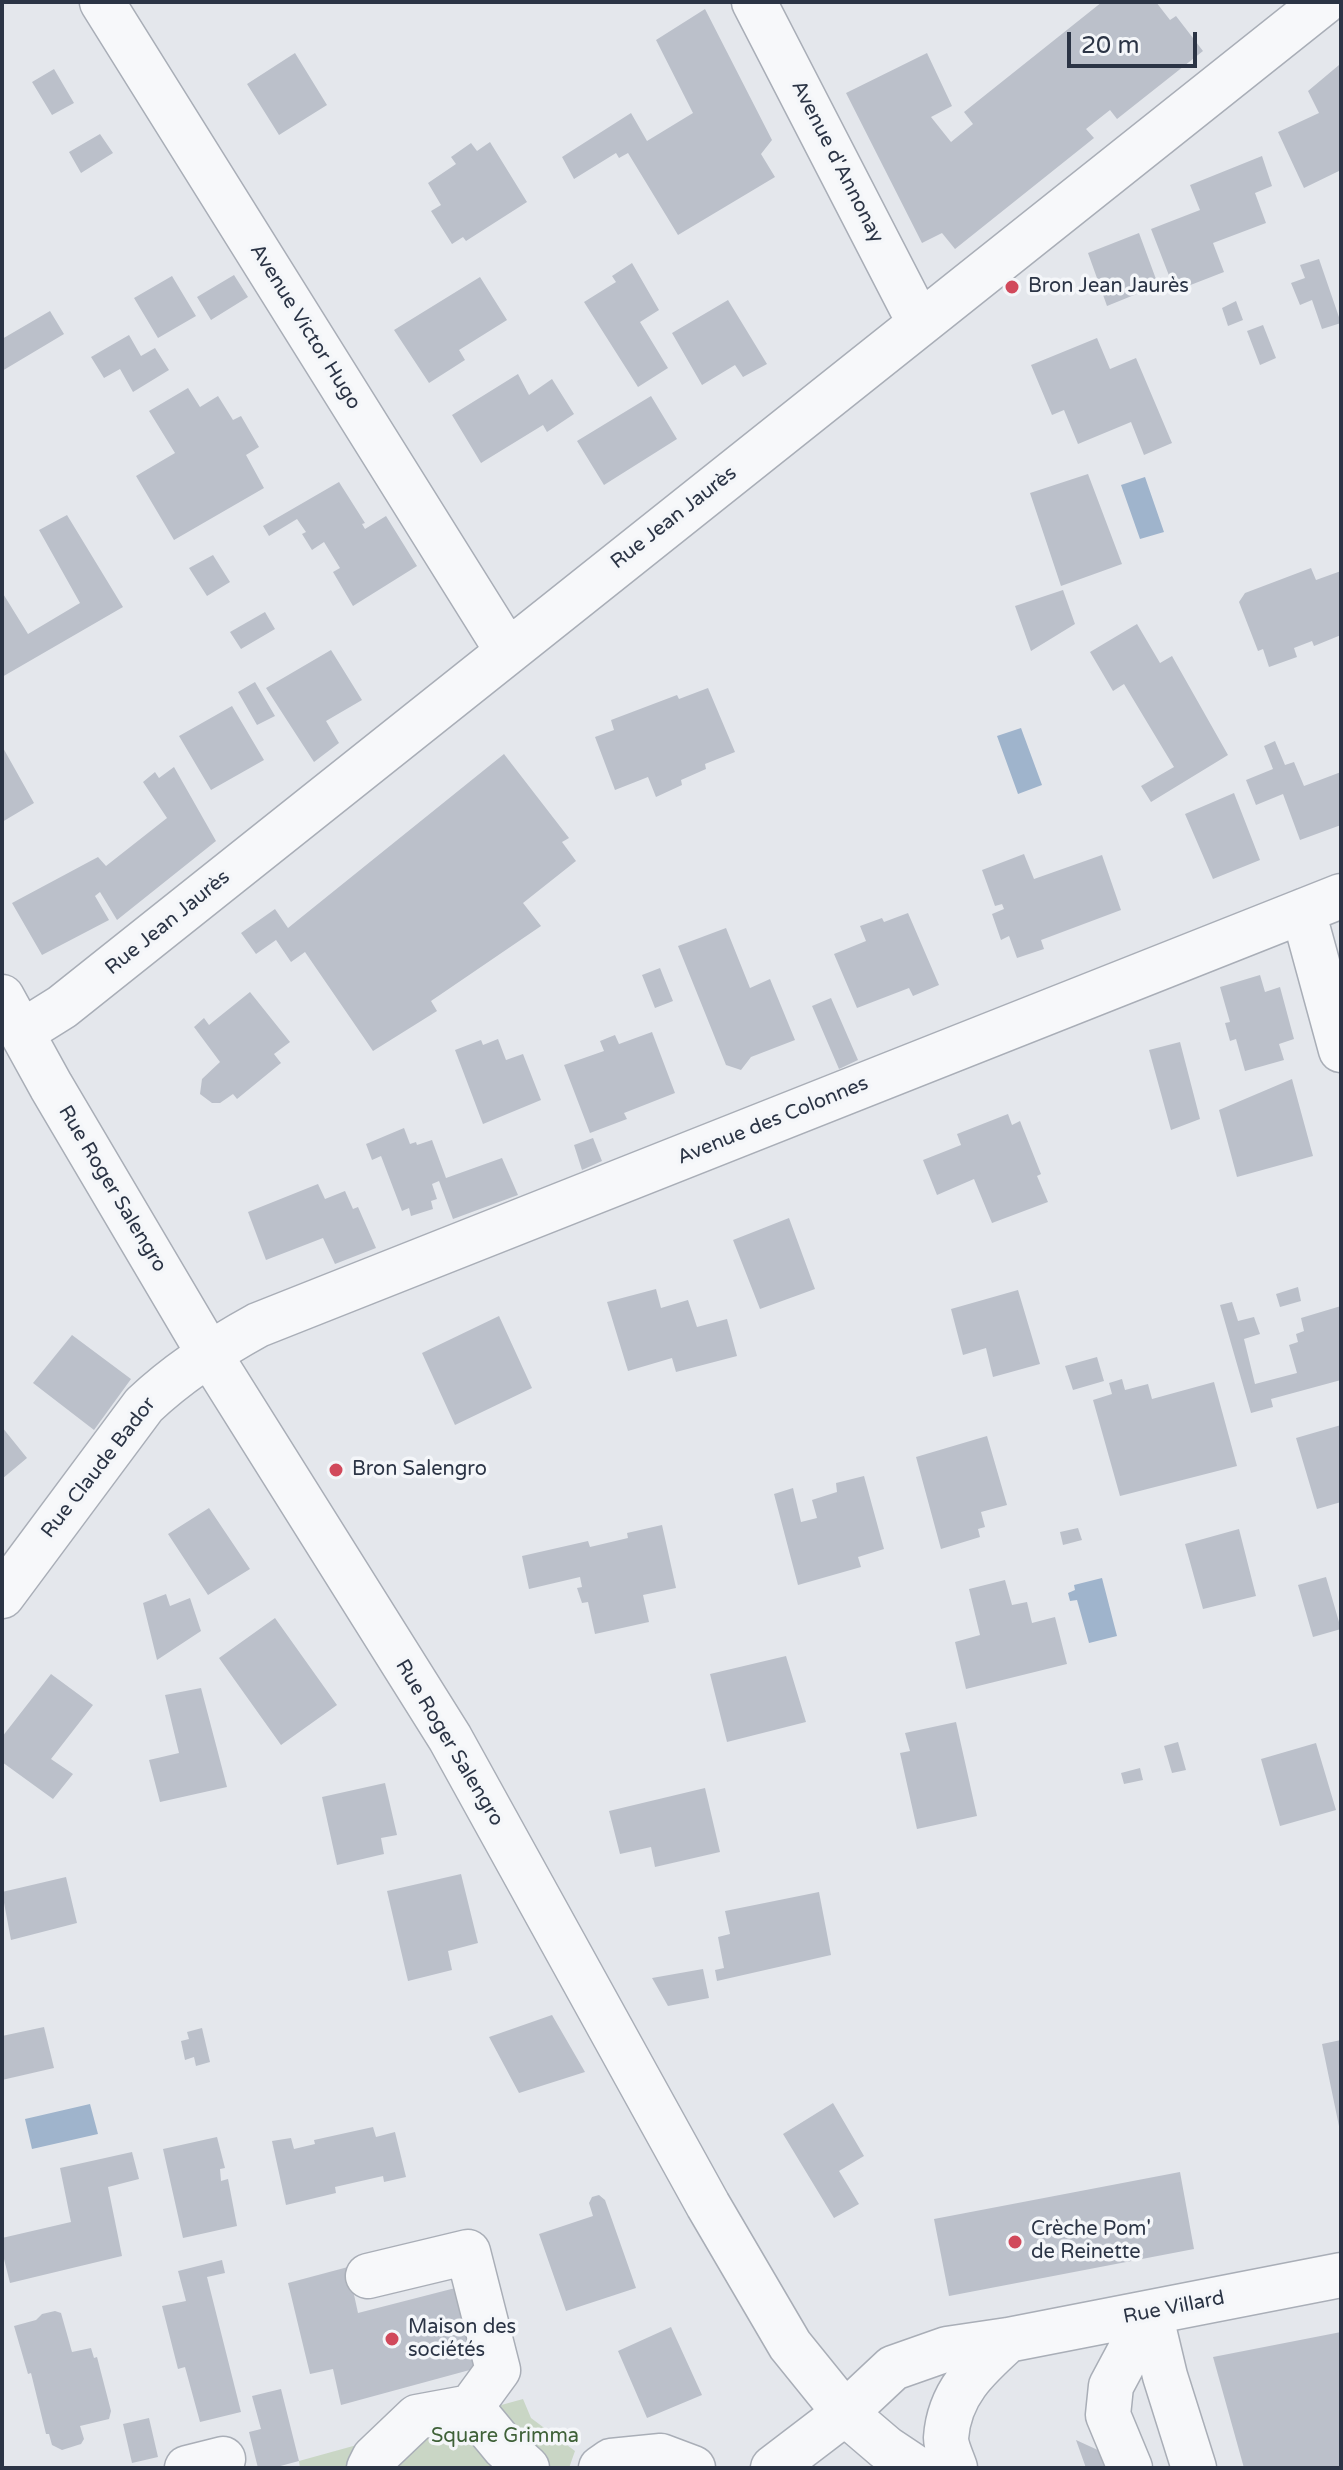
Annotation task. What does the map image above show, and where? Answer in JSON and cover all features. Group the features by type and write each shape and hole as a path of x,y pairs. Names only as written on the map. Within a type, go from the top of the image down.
{"street":[{"name":"Avenue Victor Hugo","path":"102,2 508,652"},
{"name":"Avenue d'Annonay","path":"754,2 919,322"},
{"name":"Rue Jean Jaurès","path":"12,1015 62,1007 1324,2"},
{"path":"1322,903 1341,1050"},
{"name":"Avenue des Colonnes","path":"208,1352 258,1325 1322,903"},
{"name":"Rue Roger Salengro","path":"12,1015 208,1352 450,1738 708,2205 790,2345 845,2413 886,2448 916,2468"},
{"name":"Rue Claude Bador","path":"2,1596 144,1405 170,1380 208,1352"},
{"path":"368,2276 468,2252 498,2370 471,2407 417,2417 374,2458 369,2468"},
{"name":"Rue Villard","path":"773,2468 845,2413 893,2368 947,2349 1008,2340 1341,2275"},
{"path":"1130,2468 1108,2415 1111,2386 1150,2313"},
{"path":"1150,2313 1165,2376 1194,2468"},
{"path":"955,2468 946,2441 952,2410 969,2376 1008,2340"},
{"path":"471,2407 504,2447 527,2468"},
{"path":"601,2468 611,2461 661,2456 693,2468"}],"green space":[{"name":"Square Grimma","path":"523,2399 531,2418 575,2451 569,2468 300,2468 299,2461"}],"water":[{"path":"1145,477 1164,532 1140,539 1121,485"},
{"path":"1021,728 1042,785 1018,794 997,736"},
{"path":"1102,1578 1117,1636 1089,1643 1077,1600 1070,1601 1068,1593 1075,1590 1074,1585"},
{"path":"90,2104 98,2134 32,2149 25,2119"}],"building":[{"path":"1102,2 1156,2 1170,20 1176,16 1203,51 1117,119 1110,110 1086,129 1094,138 955,249 942,233 922,243 846,93 927,53 952,106 931,117 951,142 973,124 964,112"},
{"path":"705,9 772,140 761,154 775,177 678,235 628,153 619,158 616,153 574,179 562,157 631,113 647,141 693,113 656,40"},
{"path":"295,53 327,105 279,135 247,84"},
{"path":"1339,65 1341,170 1304,188 1278,132 1319,113 1308,91"},
{"path":"54,69 74,103 52,115 32,82"},
{"path":"100,134 113,153 81,173 69,152"},
{"path":"490,142 527,202 466,241 463,237 452,244 431,211 441,205 428,183 456,164 451,157 471,143 477,151"},
{"path":"1262,156 1272,186 1255,193 1266,223 1213,243 1224,272 1175,291 1151,229 1200,210 1190,185"},
{"path":"1139,233 1160,290 1146,295 1144,291 1107,306 1088,253"},
{"path":"1319,259 1341,323 1322,329 1312,300 1300,305 1291,283 1305,278 1300,265"},
{"path":"632,263 659,310 640,322 668,368 638,387 584,302 616,282 612,276"},
{"path":"234,275 248,297 211,320 197,297"},
{"path":"172,276 196,316 158,338 134,298"},
{"path":"480,277 507,320 459,350 465,360 429,383 394,330"},
{"path":"728,300 767,364 743,377 735,365 702,385 672,333"},
{"path":"1236,301 1243,320 1228,326 1222,308"},
{"path":"50,311 64,334 2,371 2,339"},
{"path":"1263,325 1276,358 1260,365 1247,331"},
{"path":"129,335 141,356 155,348 169,370 133,392 120,369 104,378 91,357"},
{"path":"1097,338 1110,369 1136,358 1172,443 1144,455 1131,422 1078,444 1064,410 1052,415 1031,365"},
{"path":"518,374 529,395 552,379 574,414 547,432 543,425 481,463 452,415"},
{"path":"188,388 200,407 218,396 233,420 241,416 259,447 246,455 264,488 174,540 136,476 175,453 149,411"},
{"path":"651,396 677,439 604,485 577,441"},
{"path":"1088,474 1122,564 1061,586 1030,493"},
{"path":"339,482 365,523 362,524 365,529 386,516 417,566 353,606 333,572 340,568 324,542 312,550 302,534 306,532 297,519 269,536 263,526"},
{"path":"67,515 123,607 2,677 2,592 28,634 80,603 39,530"},
{"path":"213,555 230,582 207,596 189,568"},
{"path":"1311,568 1316,580 1341,571 1341,635 1314,646 1312,641 1294,648 1297,657 1269,667 1263,649 1258,651 1239,602 1245,593"},
{"path":"1063,590 1075,624 1031,651 1015,606"},
{"path":"265,612 275,629 241,649 230,632"},
{"path":"1137,624 1160,663 1172,656 1228,755 1151,802 1141,786 1174,767 1124,684 1113,691 1090,652"},
{"path":"331,650 362,700 326,721 339,743 314,762 266,688"},
{"path":"255,682 275,716 257,725 238,692"},
{"path":"708,688 735,752 705,764 706,769 681,780 682,785 656,797 648,777 615,790 595,737 614,730 611,720 677,695 679,699"},
{"path":"232,706 264,760 211,790 179,736"},
{"path":"1275,741 1285,765 1294,762 1304,786 1341,772 1341,825 1300,840 1283,794 1256,805 1246,780 1273,769 1264,746"},
{"path":"2,746 34,803 2,822"},
{"path":"504,754 569,838 562,842 576,861 523,903 541,926 431,1001 437,1011 373,1051 305,952 291,962 276,940 256,954 241,933 275,909 288,928"},
{"path":"174,767 216,841 117,920 100,892 95,896 109,920 42,955 12,903 98,857 106,866 167,818 143,782 155,772 159,778"},
{"path":"1234,793 1260,860 1213,879 1185,814"},
{"path":"1024,854 1034,879 1102,855 1121,910 1041,940 1044,949 1017,958 1009,936 1001,940 992,914 1004,909 1002,904 995,906 982,870"},
{"path":"908,913 939,985 913,996 909,988 857,1008 834,954 866,941 860,926 882,918 884,922"},
{"path":"726,928 750,988 770,979 795,1040 751,1057 741,1070 726,1065 678,946"},
{"path":"660,968 673,1001 655,1008 642,975"},
{"path":"1260,975 1265,992 1280,987 1294,1039 1279,1044 1284,1060 1245,1071 1236,1039 1230,1041 1225,1023 1230,1022 1220,987"},
{"path":"250,992 290,1042 274,1054 281,1063 237,1099 233,1094 220,1103 212,1103 200,1094 202,1079 220,1062 194,1027 204,1018 209,1025"},
{"path":"831,998 858,1060 839,1069 812,1006"},
{"path":"652,1032 675,1093 624,1113 627,1119 590,1133 564,1065 604,1051 600,1041 615,1035 619,1044"},
{"path":"498,1039 506,1060 523,1054 541,1100 483,1124 455,1050 481,1040 483,1045"},
{"path":"1180,1042 1200,1119 1171,1130 1149,1050"},
{"path":"1292,1079 1313,1156 1237,1177 1219,1110"},
{"path":"1008,1114 1012,1125 1020,1121 1041,1174 1037,1176 1048,1202 992,1223 974,1179 937,1195 923,1160 961,1145 957,1134"},
{"path":"404,1128 410,1144 432,1140 446,1178 502,1158 518,1195 453,1219 439,1181 432,1184 437,1199 431,1201 433,1209 411,1216 409,1208 402,1211 381,1156 372,1160 366,1144"},
{"path":"593,1138 602,1161 582,1170 574,1145"},
{"path":"318,1184 325,1199 345,1191 353,1209 358,1207 376,1248 335,1264 323,1238 266,1260 248,1212"},
{"path":"789,1218 815,1289 760,1309 733,1240"},
{"path":"1298,1287 1301,1301 1280,1307 1276,1294"},
{"path":"656,1289 661,1308 688,1300 697,1327 727,1319 737,1356 676,1372 672,1358 628,1371 607,1302"},
{"path":"1018,1290 1040,1364 993,1377 986,1348 963,1355 951,1309"},
{"path":"1232,1302 1238,1321 1254,1317 1260,1334 1244,1339 1255,1384 1297,1373 1289,1345 1298,1342 1296,1334 1304,1331 1301,1318 1341,1306 1341,1380 1271,1399 1273,1407 1251,1413 1220,1305"},
{"path":"499,1316 532,1388 455,1425 422,1353"},
{"path":"72,1335 131,1379 94,1430 33,1383"},
{"path":"1097,1357 1104,1381 1073,1390 1065,1366"},
{"path":"1122,1379 1125,1390 1148,1384 1152,1399 1214,1382 1237,1466 1120,1496 1093,1400 1112,1394 1109,1383"},
{"path":"1341,1425 1341,1502 1317,1509 1296,1438"},
{"path":"2,1427 27,1458 2,1479"},
{"path":"987,1436 1007,1505 981,1512 985,1527 978,1529 980,1537 941,1549 916,1457"},
{"path":"864,1476 884,1549 858,1557 861,1567 798,1585 774,1494 793,1488 801,1522 817,1518 812,1500 837,1492 836,1483"},
{"path":"209,1508 250,1569 208,1595 168,1534"},
{"path":"662,1525 676,1588 643,1595 649,1622 595,1634 588,1602 582,1603 577,1588 582,1587 580,1577 529,1589 522,1556 588,1541 590,1547 628,1538 627,1533"},
{"path":"1078,1528 1082,1540 1063,1545 1060,1532"},
{"path":"1239,1529 1256,1596 1203,1609 1185,1544"},
{"path":"1326,1577 1341,1629 1313,1637 1298,1585"},
{"path":"1005,1580 1012,1605 1027,1602 1032,1623 1055,1617 1067,1664 966,1689 955,1642 980,1635 969,1589"},
{"path":"166,1594 170,1606 190,1598 201,1631 157,1660 143,1603"},
{"path":"275,1618 337,1705 281,1745 219,1658"},
{"path":"786,1656 806,1722 727,1742 710,1674"},
{"path":"51,1674 93,1705 51,1759 73,1774 53,1799 2,1762 2,1737"},
{"path":"201,1688 227,1787 160,1802 149,1760 179,1753 165,1695"},
{"path":"956,1722 977,1816 917,1829 900,1753 910,1751 905,1733"},
{"path":"1178,1742 1186,1770 1172,1773 1164,1746"},
{"path":"1316,1743 1336,1810 1280,1826 1261,1759"},
{"path":"1140,1768 1143,1780 1124,1784 1121,1773"},
{"path":"385,1783 397,1835 381,1838 384,1854 337,1865 322,1797"},
{"path":"705,1788 720,1852 655,1867 651,1847 620,1854 609,1811"},
{"path":"461,1874 478,1943 448,1951 452,1970 408,1981 387,1891"},
{"path":"66,1877 77,1923 11,1940 2,1892"},
{"path":"819,1892 831,1955 717,1981 715,1970 724,1968 718,1937 730,1934 725,1911"},
{"path":"703,1969 709,1998 668,2006 652,1978"},
{"path":"552,2015 585,2072 519,2093 489,2037"},
{"path":"44,2027 54,2068 2,2080 2,2036"},
{"path":"202,2028 210,2062 196,2066 194,2057 185,2060 181,2041 189,2039 187,2032"},
{"path":"1341,2040 1341,2131 1340,2131 1322,2044"},
{"path":"833,2103 864,2156 839,2171 859,2204 834,2218 783,2134"},
{"path":"373,2127 376,2137 395,2132 406,2177 384,2182 383,2176 335,2187 336,2193 286,2205 272,2141 291,2138 294,2149 315,2144 314,2140"},
{"path":"217,2137 225,2168 220,2169 221,2181 228,2179 237,2226 183,2238 163,2149"},
{"path":"132,2152 139,2179 108,2187 122,2256 10,2283 2,2238 71,2222 60,2168"},
{"path":"1180,2172 1194,2249 949,2296 934,2219"},
{"path":"599,2195 605,2200 636,2288 566,2311 539,2234 593,2216 589,2203 592,2197"},
{"path":"222,2260 225,2273 207,2277 241,2412 200,2422 185,2367 178,2369 162,2306 186,2301 178,2271"},
{"name":"Maison des sociétés","path":"348,2267 358,2313 467,2285 488,2365 341,2405 333,2369 310,2374 288,2283"},
{"path":"55,2311 61,2313 72,2352 91,2348 94,2358 97,2357 111,2411 109,2419 80,2426 84,2439 81,2444 62,2450 52,2445 49,2434 46,2434 31,2373 28,2374 14,2326"},
{"path":"671,2327 702,2395 647,2418 618,2351"},
{"path":"1341,2332 1341,2468 1244,2468 1213,2357"},
{"path":"281,2389 299,2461 273,2468 258,2468 249,2432 261,2429 252,2396"},
{"path":"149,2418 158,2457 132,2463 123,2424"},
{"path":"1076,2440 1137,2468 1086,2468"}],"place":[{"name":"Bron Jean Jaurès","path":"1012,287"},
{"name":"Bron Salengro","path":"336,1470"},
{"name":"Crèche Pom' de Reinette","path":"1015,2242"},
{"name":"Maison des sociétés","path":"392,2339"}]}
